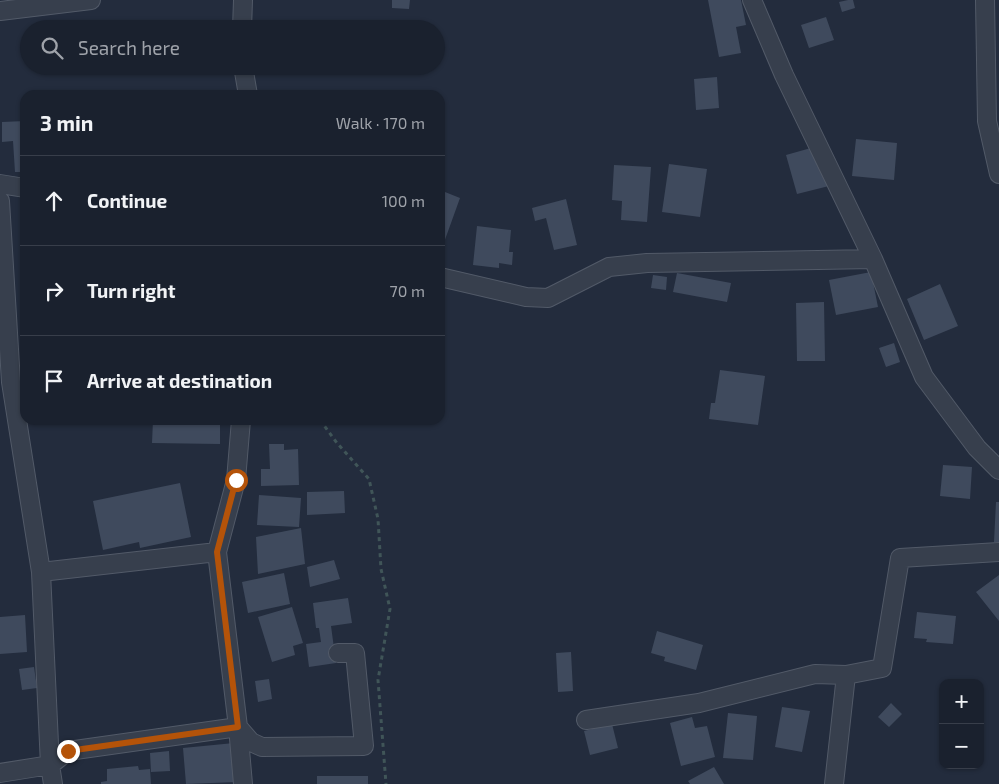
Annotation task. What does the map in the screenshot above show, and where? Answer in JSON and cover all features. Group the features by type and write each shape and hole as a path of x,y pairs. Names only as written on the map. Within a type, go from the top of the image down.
{"street":[{"path":"0,11 91,0"},
{"path":"242,20 243,0"},
{"path":"752,0 784,75 873,259 924,377 977,448 999,470"},
{"path":"985,0 986,121 999,174"},
{"path":"245,75 247,90"},
{"path":"0,184 20,187"},
{"path":"0,201 3,276 11,382 41,572 50,765 53,784"},
{"path":"445,278 526,297 548,298 609,267 656,262 873,259"},
{"path":"241,425 236,480 217,552 243,784"},
{"path":"41,572 217,552"},
{"path":"586,720 699,703 815,674 846,675 882,668 900,558 999,552"},
{"path":"238,727 252,742 262,747 364,746 355,653 338,653"},
{"path":"834,784 846,675"},
{"path":"0,773 50,765 68,751 238,727"}],"path":[{"path":"324,425 369,479 378,519 381,569 390,609 378,680 386,784"}],"building":[{"path":"392,0 410,0 409,9 392,8"},
{"path":"708,0 741,0 746,25 736,27 741,53 719,57"},
{"path":"853,0 855,8 842,12 839,2"},
{"path":"826,17 834,40 809,48 801,25"},
{"path":"717,77 719,108 696,110 694,79"},
{"path":"20,121 20,172 15,172 13,141 2,142 2,122"},
{"path":"856,139 897,143 894,180 852,176"},
{"path":"818,146 829,186 797,194 786,155"},
{"path":"669,164 707,169 700,217 662,212"},
{"path":"614,165 651,167 647,222 621,220 622,201 612,200"},
{"path":"445,192 460,198 445,240"},
{"path":"566,199 577,245 554,250 546,218 535,221 532,208"},
{"path":"477,226 511,230 509,252 513,252 512,265 499,263 499,268 473,265"},
{"path":"871,272 878,307 836,315 829,280"},
{"path":"677,273 731,283 727,302 673,292"},
{"path":"653,275 667,277 666,290 651,288"},
{"path":"940,284 958,326 924,340 907,299"},
{"path":"824,302 825,361 797,361 796,303"},
{"path":"894,343 900,362 886,367 879,348"},
{"path":"720,370 765,376 758,425 709,419 711,403 715,403"},
{"path":"153,425 220,425 220,444 152,443"},
{"path":"269,444 284,444 284,450 298,449 299,485 261,486 261,469 270,469"},
{"path":"943,465 972,467 970,499 940,496"},
{"path":"180,483 191,537 140,548 139,542 103,550 93,501"},
{"path":"344,491 345,513 307,515 307,492"},
{"path":"259,495 301,498 299,527 257,525"},
{"path":"996,502 999,502 999,542 994,542"},
{"path":"301,528 305,564 258,574 256,537"},
{"path":"334,560 340,579 310,587 307,567"},
{"path":"284,573 290,604 248,613 242,582"},
{"path":"999,575 999,621 976,592"},
{"path":"348,598 352,623 331,626 336,663 309,667 306,644 321,642 319,628 316,628 313,603"},
{"path":"292,607 303,643 293,646 295,655 272,662 258,617"},
{"path":"917,612 956,616 953,644 926,642 927,639 914,638"},
{"path":"25,615 27,652 0,654 0,617"},
{"path":"657,631 703,645 696,670 664,661 665,657 651,653"},
{"path":"571,652 573,691 558,692 556,653"},
{"path":"34,667 37,688 22,690 19,669"},
{"path":"269,679 272,699 258,702 255,681"},
{"path":"891,703 902,714 889,727 878,717"},
{"path":"782,707 810,711 802,752 775,747"},
{"path":"728,713 757,716 753,760 723,758"},
{"path":"692,717 695,728 707,726 715,757 681,766 670,723"},
{"path":"612,724 618,748 590,755 584,731"},
{"path":"234,743 237,782 186,784 183,748"},
{"path":"169,751 170,771 151,772 150,753"},
{"path":"138,766 139,770 150,769 151,784 101,784 101,782 107,781 107,769"},
{"path":"714,767 724,784 690,784 688,781"},
{"path":"317,776 368,776 368,784 317,784"}],"route":[{"path":"68,751 238,727 217,552 236,480"}]}
